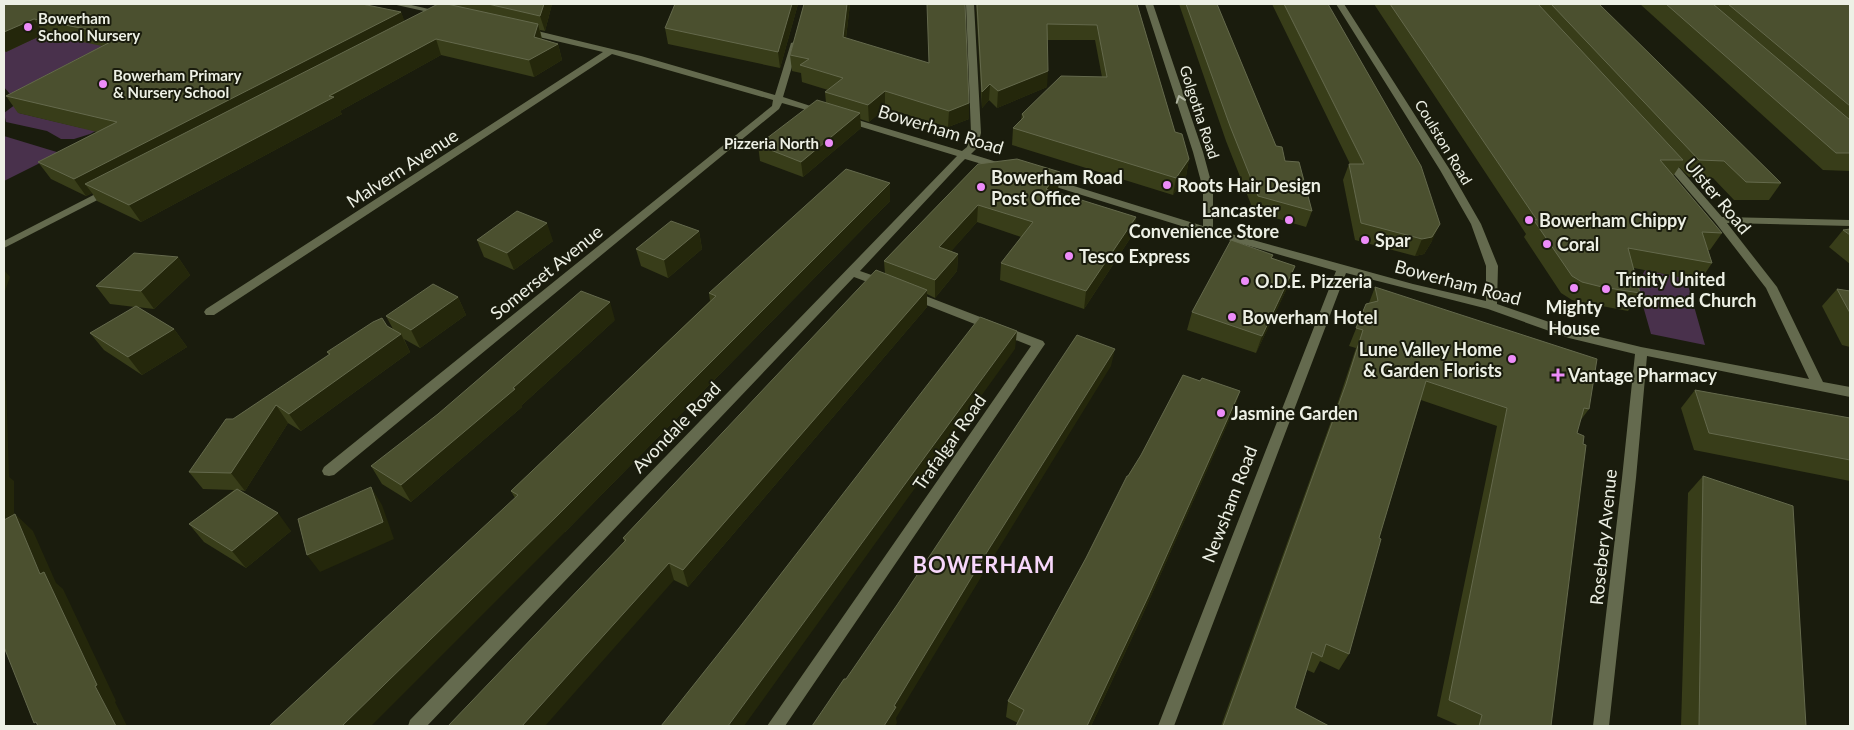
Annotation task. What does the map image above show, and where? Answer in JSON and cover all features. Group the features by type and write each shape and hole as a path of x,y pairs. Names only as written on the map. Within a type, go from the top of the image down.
{"street":[{"path":"396,4 450,14 431,21"},
{"name":"Avondale Road","path":"416,726 972,148 976,133 970,4"},
{"name":"Golgotha Road","path":"1149,4 1206,180 1210,212 1208,231"},
{"name":"Coulston Road","path":"1340,4 1445,170 1476,224 1492,266 1491,306"},
{"name":"Bowerham Road","path":"513,28 611,51 780,98 1015,171"},
{"path":"780,98 797,37"},
{"name":"Malvern Avenue","path":"210,312 611,51"},
{"name":"Somerset Avenue","path":"330,471 776,107 780,98"},
{"name":"Ulster Road","path":"1660,153 1719,220 1771,288 1818,385"},
{"name":"Bowerham Road","path":"1034,177 1208,231 1491,306 1547,327 1641,352 1850,392"},
{"path":"4,245 118,185"},
{"path":"1719,220 1850,223"},
{"name":"Newsham Road","path":"1166,726 1342,268"},
{"name":"Trafalgar Road","path":"775,726 1039,344 852,272"},
{"name":"Rosebery Avenue","path":"1601,726 1641,352"}],"shaded area":[{"path":"55,30 152,56 19,113 82,128 182,71 135,110 90,134 74,139 61,139 47,131 6,122 4,113 24,98 10,94 4,87 4,51"},
{"path":"4,136 60,153 4,181"},
{"path":"1645,270 1686,278 1705,345 1651,334 1637,285"}],"building":[{"name":"Bowerham Primary & Nursery School","path":"4,4 362,4 401,12 74,179 38,162 117,122 6,96 122,36 34,19 4,32"},
{"path":"438,4 447,4 538,24 534,37 558,44 529,60 436,39 329,96 334,97 129,205 85,184"},
{"path":"488,4 544,4 540,16"},
{"path":"675,4 792,4 778,52 665,28"},
{"path":"804,4 847,4 843,37 929,63 927,4 965,4 969,103 949,111 885,91 868,105 825,92 843,78 800,65 809,59 790,55"},
{"path":"977,4 1137,4 1175,132 1182,134 1189,159 1176,178 1013,128 1024,117 1022,114 1061,76 1107,77 1097,25 1047,24 1048,71 998,91 990,84 982,92"},
{"path":"1186,4 1217,4 1276,146 1282,147 1285,161 1299,162 1312,211 1258,196 1230,126"},
{"path":"1284,4 1328,4 1421,166 1440,224 1432,237 1422,239 1361,223 1349,164 1364,164"},
{"path":"1390,4 1538,4 1683,160 1660,160 1722,233 1702,232 1712,263 1628,248 1640,293 1582,282 1572,276 1533,219 1537,220"},
{"path":"1551,4 1599,4 1781,183 1746,182 1724,161 1699,160"},
{"path":"1666,4 1713,4 1850,120 1850,153 1836,153"},
{"path":"1728,4 1850,4 1850,106"},
{"path":"817,100 860,113 801,162 758,145"},
{"path":"1017,159 1060,172 1046,189 1136,217 1086,291 1001,263 1033,222 978,205 939,247 958,254 935,280 884,261 978,164"},
{"path":"846,169 890,183 558,515 342,726 269,726 518,495 511,491 716,296 709,293"},
{"path":"517,211 547,223 507,253 477,240"},
{"path":"671,221 699,231 664,260 636,249"},
{"path":"1850,229 1850,235 1843,230"},
{"name":"Bowerham Hotel","path":"1231,240 1273,255 1271,258 1295,266 1262,336 1192,312"},
{"path":"134,253 178,257 141,291 96,286"},
{"path":"876,270 927,290 683,570 669,563 522,726 448,726 626,540 623,538"},
{"path":"433,284 458,297 411,330 386,316"},
{"path":"1375,287 1597,359 1589,409 1584,408 1577,433 1584,436 1583,444 1586,445 1551,726 1479,726 1482,715 1449,700 1507,408 1426,381 1379,538 1381,539 1349,654 1326,644 1322,657 1312,652 1295,708 1329,726 1223,726 1346,384 1363,330 1356,328 1366,304 1378,301"},
{"path":"1837,289 1850,291 1850,313"},
{"path":"581,291 610,302 513,388 515,389 401,485 371,466 438,414"},
{"path":"136,306 174,329 128,357 90,333"},
{"path":"980,317 1017,331 728,726 661,726 739,628"},
{"path":"382,318 387,326 401,334 289,414 276,405 231,473 189,472 226,419 233,419 330,354 327,352"},
{"path":"1077,335 1115,349 987,552 894,706 896,707 884,726 812,726 897,605"},
{"path":"1183,375 1200,381 1202,378 1240,391 1148,597 1087,726 1016,726 1024,710 1008,701 1086,558 1127,476 1141,455"},
{"path":"1695,390 1850,418 1850,460 1709,433"},
{"path":"1703,476 1793,506 1806,726 1699,726"},
{"path":"371,487 383,522 307,555 298,519"},
{"path":"237,489 278,513 232,551 189,524"},
{"path":"15,514 40,574 44,572 97,685 95,686 116,726 38,726 36,722 34,723 4,647 4,520"}],"place":[{"name":"Bowerham School Nursery","path":"28,27"},
{"name":"Bowerham Primary & Nursery School","path":"103,84"},
{"name":"Pizzeria North","path":"829,143"},
{"name":"Roots Hair Design","path":"1167,185"},
{"name":"Bowerham Road Post Office","path":"981,187"},
{"name":"Lancaster Convenience Store","path":"1289,220"},
{"name":"Bowerham Chippy","path":"1529,220"},
{"name":"Spar","path":"1365,240"},
{"name":"Coral","path":"1547,244"},
{"name":"Tesco Express","path":"1069,256"},
{"name":"O.D.E. Pizzeria","path":"1245,281"},
{"name":"Mighty House","path":"1574,288"},
{"name":"Trinity United Reformed Church","path":"1606,289"},
{"name":"Bowerham Hotel","path":"1232,317"},
{"name":"Lune Valley Home & Garden Florists","path":"1512,359"},
{"name":"Vantage Pharmacy","path":"1558,375"},
{"name":"Jasmine Garden","path":"1221,413"}],"district":[{"name":"BOWERHAM","path":"984,564"}]}
